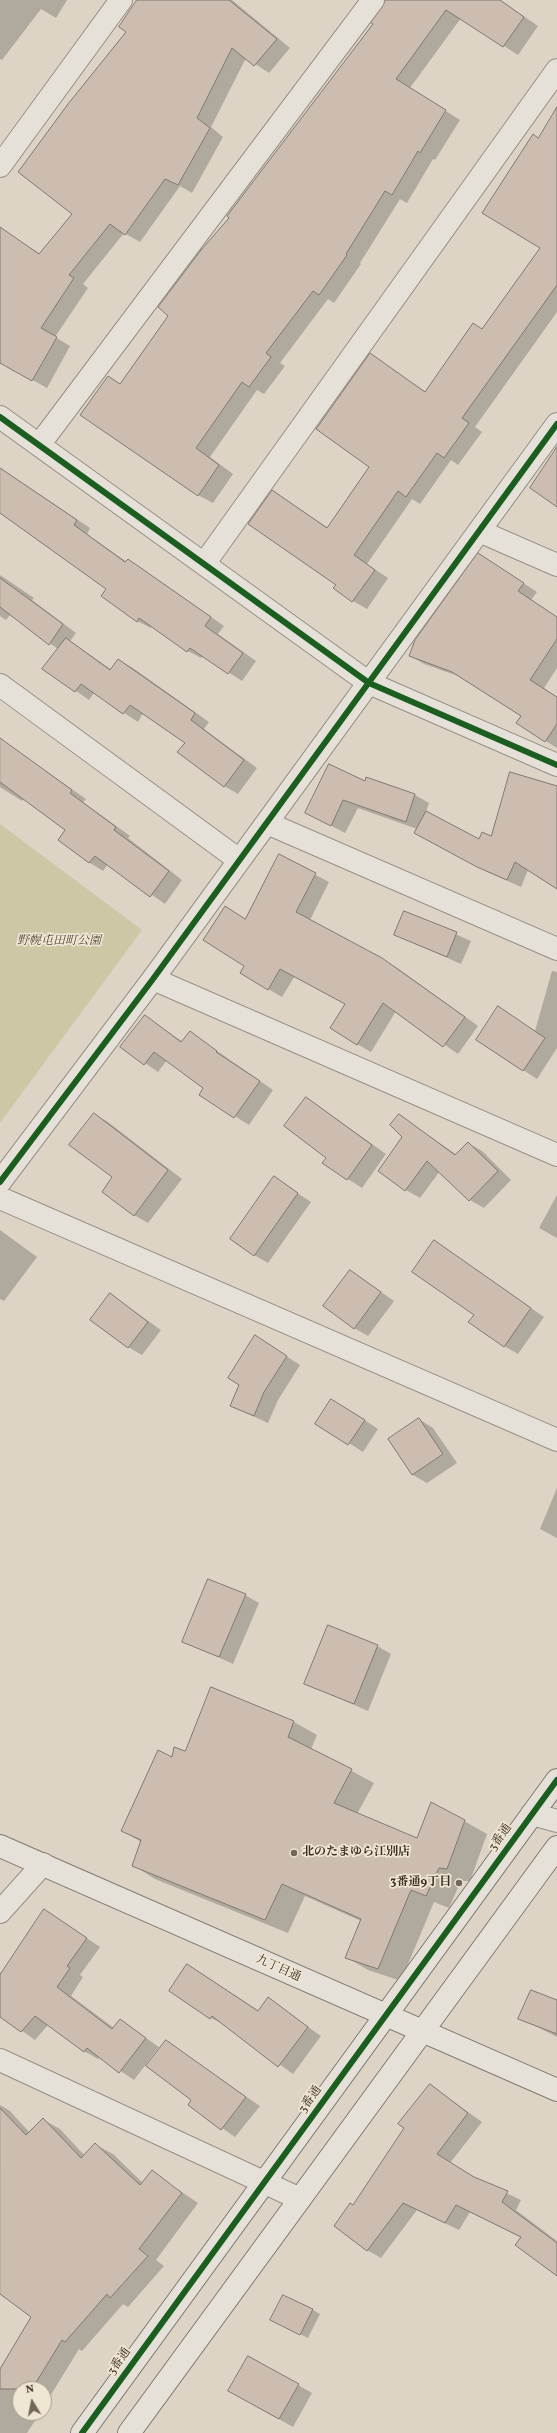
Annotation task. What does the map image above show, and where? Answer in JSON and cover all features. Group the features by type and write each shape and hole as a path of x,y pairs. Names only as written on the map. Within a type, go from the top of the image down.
{"street":[{"path":"0,166 121,0"},
{"path":"39,445 373,0"},
{"path":"204,564 557,70"},
{"path":"0,417 368,683 557,765"},
{"path":"0,1182 153,979 557,424"},
{"path":"479,531 557,566"},
{"path":"0,685 239,860"},
{"path":"266,823 557,949"},
{"path":"153,979 557,1155"},
{"path":"0,1198 557,1440"},
{"name":"3番通","path":"82,2433 557,1780"},
{"path":"532,1814 557,1821"},
{"name":"九丁目通","path":"0,1846 385,2016 423,2031 557,2090"},
{"path":"130,2433 557,1847"},
{"path":"0,1912 43,1864"},
{"path":"0,2060 266,2181 300,2199"}],"green space":[{"name":"野幌屯田町公園","path":"0,824 142,930 0,1123"}],"building":[{"path":"137,0 229,0 277,39 254,66 232,48 197,118 210,128 178,185 165,179 125,235 110,224 69,275 74,278 41,328 57,337 32,381 0,363 0,227 39,254 72,214 18,172 68,104 126,32 119,27"},
{"path":"386,0 500,0 524,17 503,47 446,10 396,79 446,110 420,153 418,151 392,195 385,191 346,254 347,255 319,295 313,291 266,353 271,357 249,387 242,382 196,448 219,465 198,496 80,415 108,376 120,384 168,316 158,307 201,250 229,218 227,216 373,24 371,23"},
{"path":"557,107 557,285 462,418 469,423 444,458 437,453 406,497 398,491 354,555 375,570 352,602 333,588 336,585 248,524 272,490 327,528 369,467 316,429 370,353 425,392 473,323 482,329 540,248 482,213 533,134 538,138"},
{"path":"557,447 557,507 530,488"},
{"path":"0,468 77,520 74,525 125,562 128,559 211,617 205,626 243,653 228,674 190,648 187,652 139,618 137,622 101,596 106,589 0,513"},
{"path":"478,553 524,583 518,591 557,617 557,639 530,680 557,697 557,724 545,742 516,723 521,716 452,672 409,656 415,640"},
{"path":"0,578 63,624 49,645 0,607"},
{"path":"66,638 110,670 118,659 195,713 191,720 244,760 224,787 177,752 185,743 130,705 123,714 81,684 75,692 42,669"},
{"path":"0,738 72,790 70,793 116,827 114,830 169,871 150,897 95,856 89,863 58,840 65,830 0,782"},
{"path":"329,764 365,781 366,777 415,794 406,822 343,800 331,826 305,813"},
{"path":"510,772 557,786 557,889 515,862 507,880 477,867 414,833 426,811 479,839 482,832 491,836"},
{"path":"279,854 316,873 296,912 382,958 465,1017 443,1047 383,1003 357,1045 330,1028 345,1004 280,969 268,990 240,973 244,966 203,940 225,906 245,919"},
{"path":"404,911 457,932 447,957 394,935"},
{"path":"498,1006 545,1038 523,1071 476,1040"},
{"path":"145,1015 181,1042 190,1031 217,1051 216,1052 260,1081 234,1118 199,1095 203,1088 154,1052 144,1065 120,1047"},
{"path":"306,1097 372,1145 347,1180 322,1163 326,1158 284,1126"},
{"path":"94,1113 168,1170 134,1216 102,1192 112,1177 69,1145"},
{"path":"399,1114 455,1155 468,1142 498,1171 469,1201 427,1161 405,1191 378,1171 402,1137 390,1125"},
{"path":"274,1176 298,1193 254,1256 230,1239"},
{"path":"434,1240 531,1308 504,1347 468,1322 474,1315 412,1272"},
{"path":"350,1270 381,1292 354,1329 323,1306"},
{"path":"110,1293 148,1322 128,1348 90,1320"},
{"path":"255,1335 287,1356 264,1392 254,1416 230,1406 239,1385 228,1378"},
{"path":"331,1399 365,1420 348,1445 315,1424"},
{"path":"419,1418 443,1454 412,1475 388,1439"},
{"path":"208,1579 246,1594 219,1657 182,1642"},
{"path":"328,1625 378,1645 354,1704 304,1684"},
{"name":"北のたまゆら江別店","path":"211,1687 294,1721 288,1737 352,1769 334,1803 417,1838 431,1802 465,1820 447,1869 439,1868 426,1896 411,1890 378,1969 345,1958 361,1919 282,1884 265,1920 132,1866 141,1840 121,1831 158,1750 172,1757 174,1747 185,1751"},
{"path":"44,1909 87,1938 67,1966 70,1968 57,1987 112,2029 120,2019 146,2038 119,2073 87,2048 84,2052 35,2016 21,2032 0,2017 0,1975"},
{"path":"187,1964 258,2011 268,1997 308,2027 278,2067 212,2016 210,2019 169,1991"},
{"path":"531,1990 557,2000 557,2034 518,2019"},
{"path":"166,2040 246,2097 221,2130 188,2105 191,2100 146,2066"},
{"path":"430,2084 468,2113 437,2154 474,2177 508,2191 502,2202 557,2243 557,2276 515,2245 521,2237 456,2205 445,2223 403,2203 367,2251 334,2226 350,2203 353,2205 404,2128 398,2124"},
{"path":"0,2108 26,2135 43,2118 81,2158 95,2143 140,2185 152,2170 182,2193 139,2249 148,2256 110,2298 107,2294 65,2342 62,2340 37,2381 12,2381 12,2389 0,2389 0,2369 31,2317 0,2294"},
{"path":"283,2295 313,2309 300,2335 270,2320"},
{"path":"248,2356 299,2384 279,2419 228,2391"}],"cycle path":[{"path":"0,417 369,683 557,765"},
{"path":"0,1182 153,979 557,424"},
{"path":"82,2433 557,1780"}],"place":[{"name":"北のたまゆら江別店","path":"294,1853"},
{"name":"3番通9丁目","path":"459,1883"}]}
